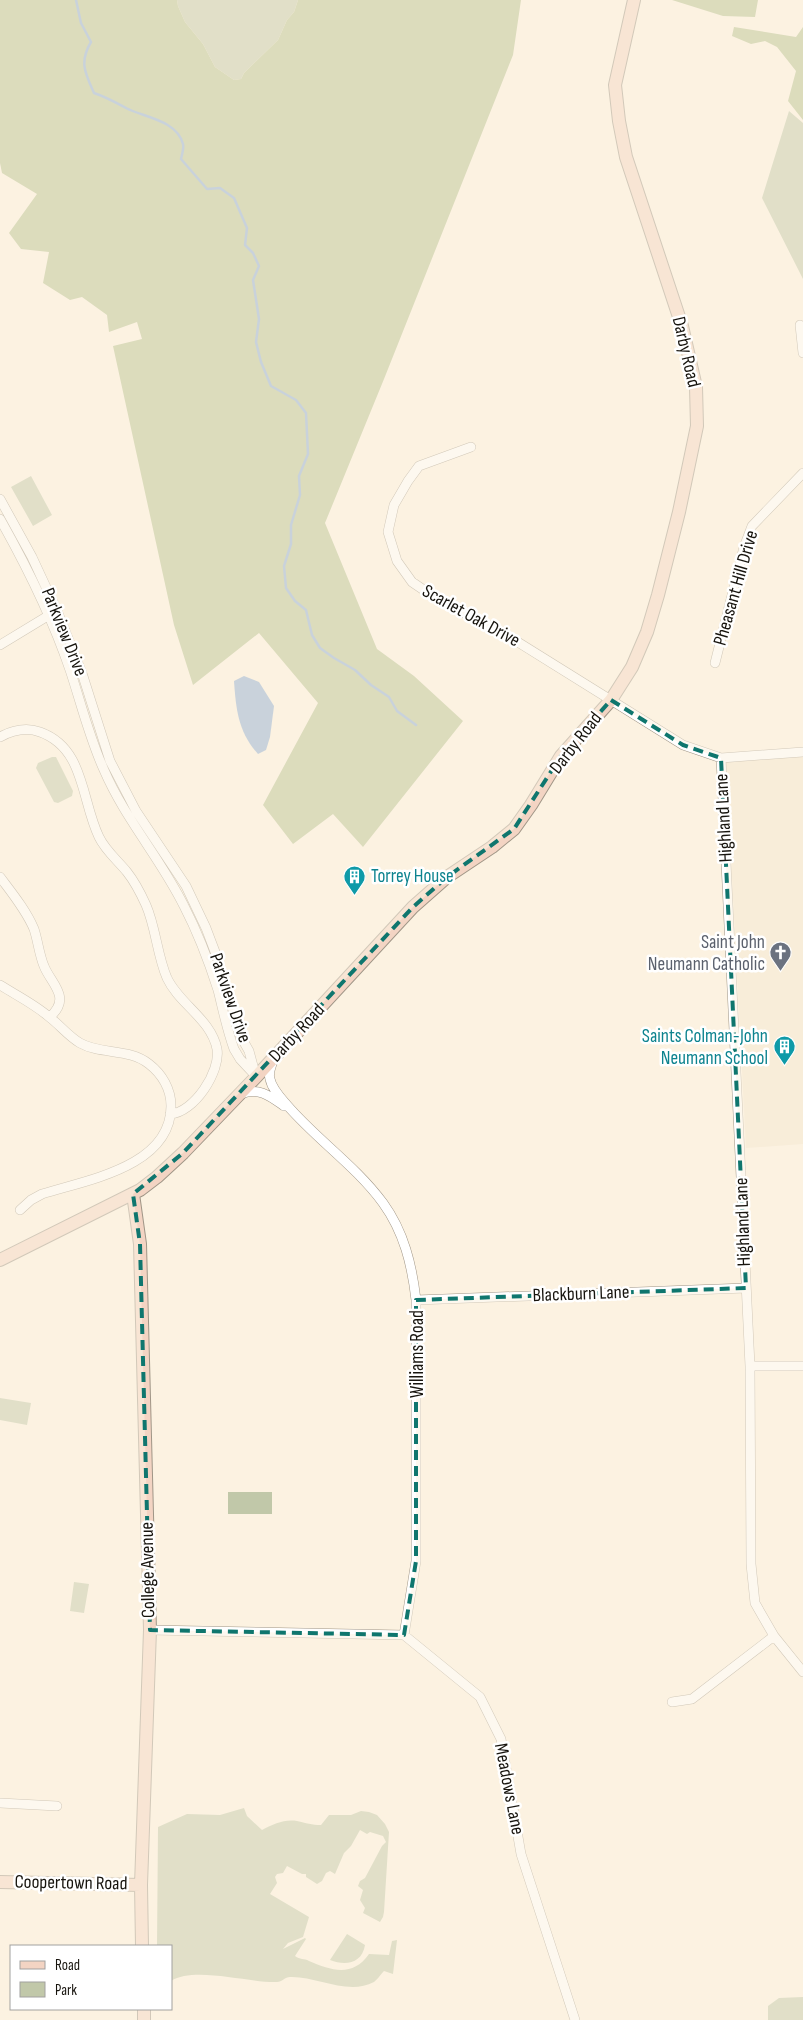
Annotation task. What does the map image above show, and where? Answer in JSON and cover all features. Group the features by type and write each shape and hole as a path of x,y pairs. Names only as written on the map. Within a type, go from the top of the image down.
{"main road":[{"name":"Darby Road","path":"0,1260 133,1194 157,1177 184,1153 413,907 447,876 492,847 514,829 562,756 611,700 632,667 652,616 679,512 696,426 696,387 682,326 626,157 619,121 615,85 634,0"},
{"name":"College Avenue","path":"133,1194 140,1244 150,1630 141,1885 142,1945"},
{"name":"Coopertown Road","path":"0,1882 141,1885"}],"street":[{"path":"800,325 803,353"},
{"name":"Scarlet Oak Drive","path":"471,447 419,466 394,505 388,532 397,561 412,582 440,601 500,632 683,745 721,758"},
{"name":"Pheasant Hill Drive","path":"715,663 744,547 752,526 803,473"},
{"name":"Parkview Drive","path":"0,499 32,557 57,611 84,679 110,760 136,811 187,889 206,928 234,1049 240,1060 256,1077"},
{"name":"Parkview Drive","path":"0,519 32,580 48,616 74,683 96,753 114,792 178,894 217,972"},
{"path":"0,645 57,611"},
{"path":"74,683 84,679"},
{"path":"0,737 14,730 35,730 54,740 67,751 84,785 94,825 100,840 129,874 146,906 159,954 170,984 197,1014 214,1040 217,1050 216,1065 210,1080 194,1102 185,1110 170,1114"},
{"path":"721,758 803,752"},
{"name":"Highland Lane","path":"721,758 750,1366 751,1564 755,1603 774,1636 803,1672"},
{"path":"0,877 34,928 44,967 58,990 58,1008 50,1017"},
{"path":"178,894 187,889"},
{"path":"0,985 38,1007 72,1038 84,1045 136,1057 150,1064 163,1078 171,1098 168,1125 160,1138 134,1162 116,1172 42,1194 31,1200 20,1210"},
{"name":"Williams Road","path":"273,1059 270,1069 270,1080 277,1093 296,1115 357,1174 382,1202 403,1238 412,1266 416,1300 416,1561 404,1635"},
{"name":"Williams Road","path":"238,1096 251,1092 260,1092 271,1097 296,1115"},
{"name":"Blackburn Lane","path":"416,1300 746,1288"},
{"path":"750,1366 803,1366"},
{"path":"150,1630 404,1635"},
{"name":"Meadows Lane","path":"404,1635 480,1697 501,1739 521,1854 575,2020"},
{"path":"672,1702 692,1700 774,1636"},
{"path":"0,1802 57,1806"}],"highlighted area":[{"path":"611,700 683,745 721,758 746,1288 416,1300 416,1561 404,1635 150,1630 140,1244 133,1194 183,1153 413,907 447,877 514,829 561,756"}],"shaded area":[{"path":"735,757 803,757 803,1144 746,1148 726,762"}],"green space":[{"path":"0,0 177,0 185,22 203,44 215,67 234,80 241,79 244,73 278,40 287,20 294,12 298,0 521,0 513,55 325,523 377,649 414,676 463,721 363,847 333,814 293,844 263,805 318,703 259,633 193,685 174,625 113,346 142,339 137,322 109,332 107,315 82,297 70,300 43,283 49,252 21,249 9,233 37,194 2,173 0,163"},
{"path":"177,0 298,0 294,12 287,20 278,40 244,73 241,79 234,80 215,67 203,44 185,22"},
{"path":"672,0 758,0 755,17 723,16"},
{"path":"734,27 796,37 803,27 803,120 788,101 796,71 777,47 765,41 751,44 732,36"},
{"path":"789,111 803,123 803,279 762,198"},
{"path":"31,476 52,515 33,526 11,487"},
{"path":"56,757 73,791 72,796 58,803 54,802 36,768 38,763"},
{"path":"0,1398 31,1403 27,1425 0,1420"},
{"path":"228,1492 272,1492 272,1514 228,1514"},
{"path":"74,1582 89,1584 84,1613 70,1611"},
{"path":"244,1808 247,1816 262,1830 283,1821 321,1825 329,1815 351,1815 361,1811 377,1815 389,1832 384,1912 380,1922 363,1913 365,1908 360,1900 363,1890 358,1886 360,1881 365,1878 386,1842 383,1836 370,1832 367,1834 360,1830 351,1846 344,1853 335,1874 330,1871 326,1873 322,1881 317,1884 306,1877 306,1874 302,1874 287,1866 283,1873 277,1874 275,1877 277,1883 270,1894 309,1917 303,1937 288,1943 283,1949 305,1938 295,1956 326,1967 342,1970 356,1966 369,1954 389,1955 392,1941 397,1940 393,1974 384,1971 374,1982 354,1987 290,1977 277,1982 265,1982 222,1976 194,1975 172,1981 172,1945 157,1945 158,1827 187,1814 220,1815"},
{"path":"347,1934 365,1945 360,1956 357,1960 347,1963 330,1960"},
{"path":"803,1997 803,2020 768,2020 768,2006 779,1998"}],"water":[{"path":"244,676 259,682 274,706 270,737 266,750 258,754 251,746 242,729 237,711 234,681"}],"waterway":[{"path":"76,0 81,23 91,42 84,62 94,93 133,111 159,120 174,130 180,136 183,144 181,159 207,189 220,188 234,198 247,228 245,245 253,253 259,266 253,280 259,319 256,342 261,362 271,386 296,400 306,413 308,454 299,476 300,495 291,525 291,544 284,566 286,588 295,601 306,610 312,635 320,648 355,670 371,685 389,697 397,711 416,725"}],"place":[{"name":"Torrey House","path":"355,895"},
{"name":"Saint John Neumann Catholic","path":"781,972"},
{"name":"Saints Colman-John Neumann School","path":"784,1066"}]}
